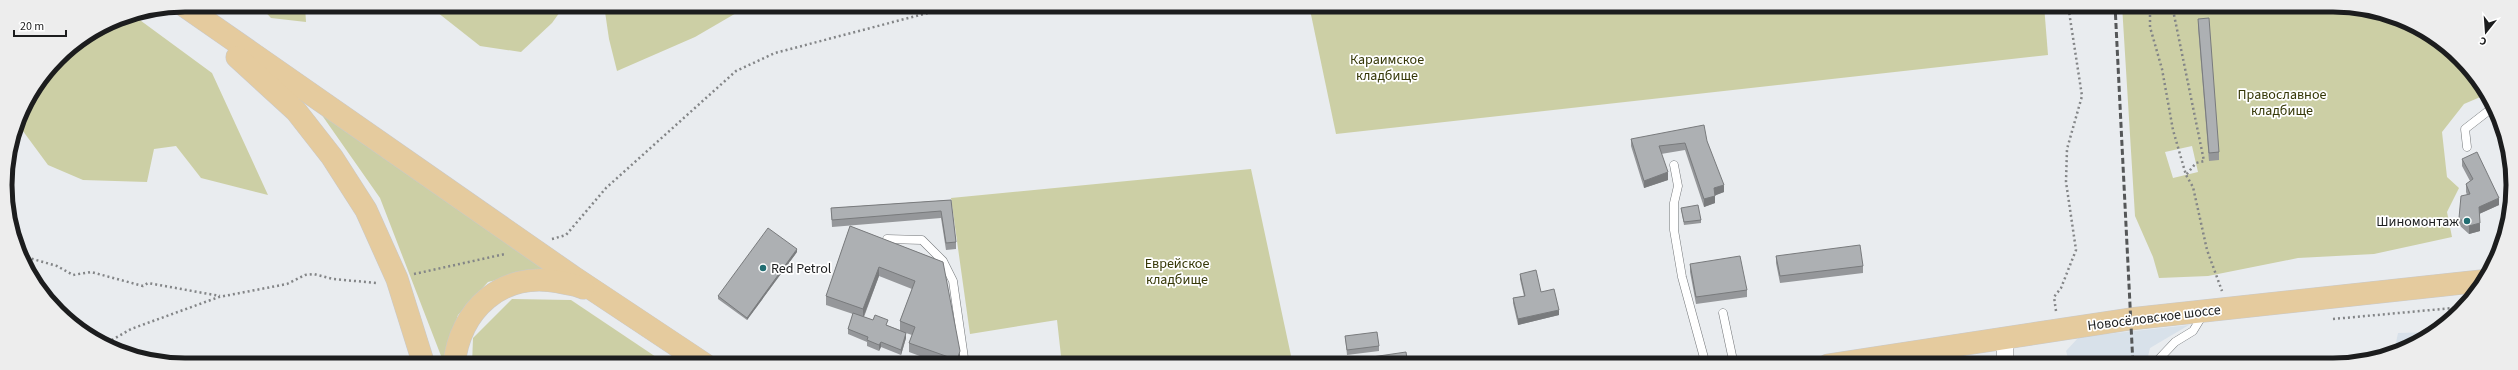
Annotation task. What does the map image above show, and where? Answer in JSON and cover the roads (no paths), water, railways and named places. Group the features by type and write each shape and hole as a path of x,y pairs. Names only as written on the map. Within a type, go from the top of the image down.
{"main road":[{"path":"186,12 296,111 332,157 366,210 397,279 422,358"},
{"path":"193,12 531,246 696,358"},
{"path":"455,358 456,348 462,330 483,300 498,290 517,284 534,280 579,286 627,310"},
{"name":"Новосёловское шоссе","path":"1877,358 2059,330 2228,308 2477,281"}],"street":[{"path":"2005,339 2005,358"}],"lane":[{"path":"2467,147 2464,129 2489,110"},
{"path":"1674,165 1678,186 1674,203 1674,230 1682,277 1704,358"},
{"path":"887,239 922,240 942,261 952,281 964,358"},
{"path":"2160,358 2174,342 2193,330 2206,311"},
{"path":"1723,313 1733,358"}],"railway":[{"path":"2115,12 2133,358"}],"place":[{"name":"Шиномонтаж","path":"2467,221"},
{"name":"Red Petrol","path":"763,268"}],"park label":[{"name":"Караимское кладбище","path":"1387,68"},
{"name":"Православное кладбище","path":"2282,102"},
{"name":"Еврейское кладбище","path":"1177,272"}]}
